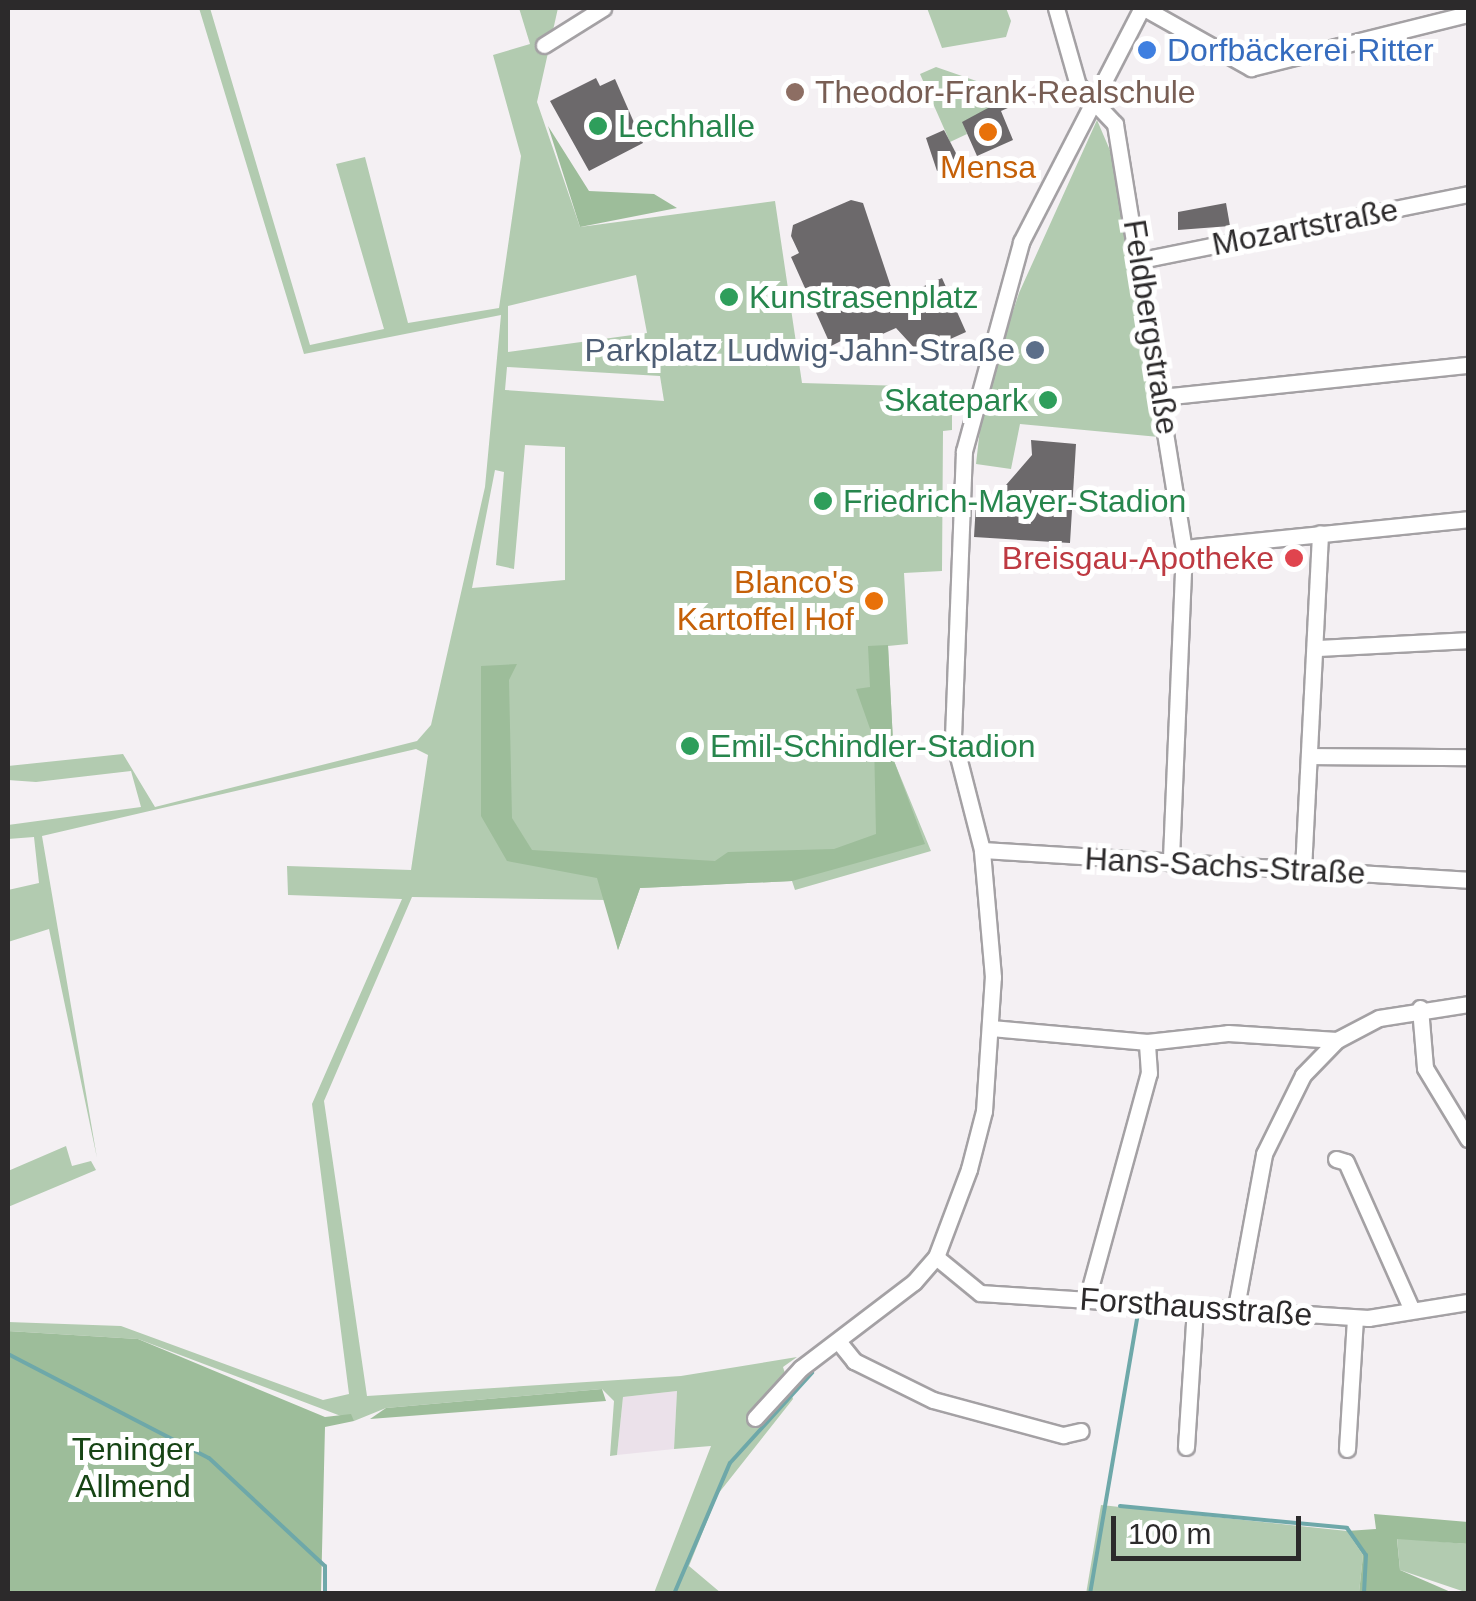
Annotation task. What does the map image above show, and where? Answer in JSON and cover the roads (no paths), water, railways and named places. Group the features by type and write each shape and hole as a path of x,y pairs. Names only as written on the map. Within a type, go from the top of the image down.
{"street":[{"path":"544,45 603,8"},
{"name":"Feldbergstraße","path":"1056,8 1074,75 1115,124 1141,260 1184,548 1171,863"},
{"path":"754,1418 936,1257 984,1111 991,1028 982,850 953,737 964,451 1022,242 1094,100 1143,8 1251,68 1468,14"},
{"name":"Mozartstraße","path":"1141,260 1468,194"},
{"path":"1162,397 1468,365"},
{"path":"1184,548 1468,519"},
{"path":"1303,870 1320,533"},
{"path":"1316,648 1468,640"},
{"path":"1310,756 1468,756"},
{"name":"Hans-Sachs-Straße","path":"982,850 1468,880"},
{"path":"1236,1307 1264,1154 1303,1075 1337,1040 1420,1008 1468,1004"},
{"path":"1420,1008 1425,1068 1468,1139"},
{"path":"991,1028 1147,1042 1228,1032 1337,1040"},
{"path":"1087,1299 1149,1073 1147,1042"},
{"path":"1336,1158 1354,1178 1412,1310"},
{"name":"Forsthausstraße","path":"936,1257 980,1293 1236,1307 1355,1318 1468,1302"},
{"path":"1186,1446 1195,1306"},
{"path":"1347,1449 1355,1318"},
{"path":"838,1341 854,1360 934,1400 1063,1435 1080,1431"}],"waterway":[{"path":"1090,1594 1138,1314"},
{"path":"8,1354 209,1458 325,1566 325,1594"},
{"path":"674,1594 730,1463 812,1373"},
{"path":"1120,1506 1347,1528 1366,1555 1364,1594"}],"place":[{"name":"Dorfbäckerei Ritter","path":"1147,50"},
{"name":"Theodor-Frank-Realschule","path":"795,92"},
{"name":"Lechhalle","path":"598,126"},
{"name":"Mensa","path":"988,132"},
{"name":"Kunstrasenplatz","path":"729,297"},
{"name":"Parkplatz Ludwig-Jahn-Straße","path":"1035,350"},
{"name":"Skatepark","path":"1048,400"},
{"name":"Friedrich-Mayer-Stadion","path":"823,501"},
{"name":"Breisgau-Apotheke","path":"1294,558"},
{"name":"Blanco's Kartoffel Hof","path":"874,601"},
{"name":"Emil-Schindler-Stadion","path":"690,746"}],"park label":[{"name":"Teninger Allmend","path":"133,1468"}]}
